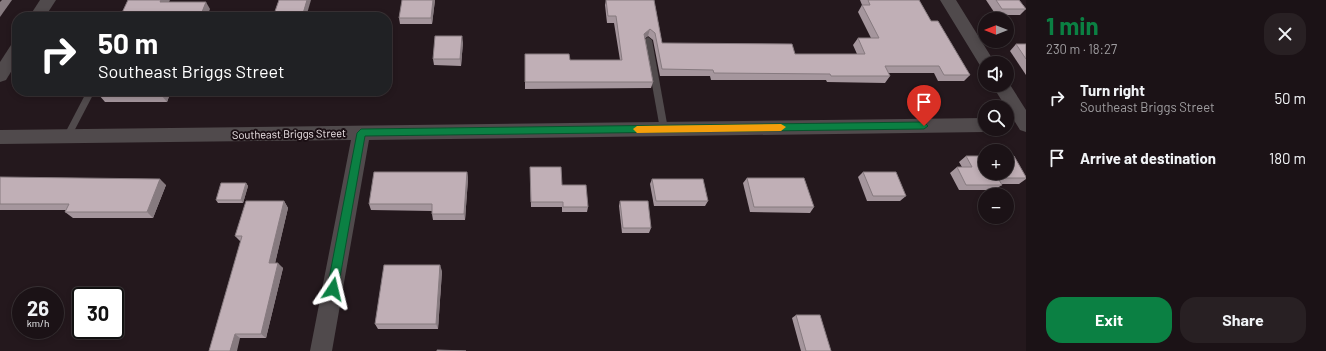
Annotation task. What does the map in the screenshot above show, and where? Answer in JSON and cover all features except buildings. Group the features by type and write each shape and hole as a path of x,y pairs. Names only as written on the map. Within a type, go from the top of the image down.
{"street":[{"path":"40,12 48,0"},
{"path":"948,0 983,56"},
{"path":"0,76 12,57"},
{"path":"1005,92 1026,125"},
{"name":"Southeast Briggs Street","path":"0,137 978,125"},
{"path":"1014,125 1026,125"},
{"path":"321,351 361,133"}],"lane":[{"path":"648,40 664,129"},
{"path":"67,136 88,96"}],"slow traffic":[{"path":"637,129 781,127"}],"route":[{"path":"333,289 361,133 924,126"}]}
